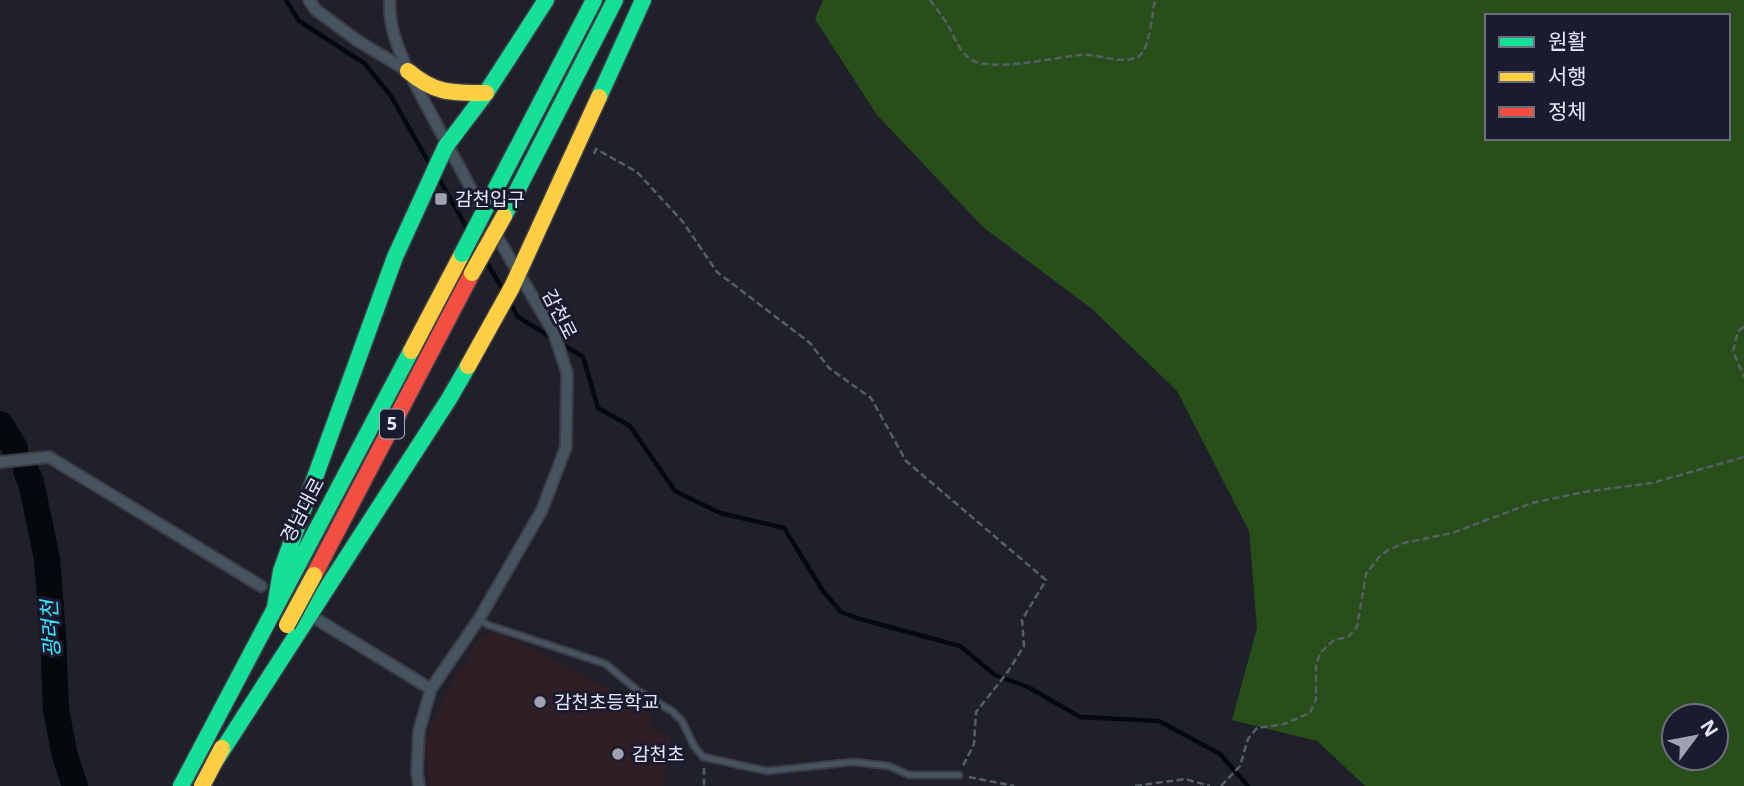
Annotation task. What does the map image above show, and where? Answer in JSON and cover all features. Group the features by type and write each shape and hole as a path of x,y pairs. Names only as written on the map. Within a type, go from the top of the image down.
{"highway":[{"path":"275,607 281,571 390,270 446,146 485,93 546,0"},
{"name":"경남대로","path":"181,786 594,0"},
{"name":"경남대로","path":"202,786 504,216 615,0"},
{"path":"216,760 449,399 515,281 643,0"},
{"path":"408,71 422,84 441,93 485,93"}],"street":[{"path":"309,0 316,10 358,41 408,71"},
{"name":"감천로","path":"390,0 389,13 397,46 408,71 515,281 554,332 567,373 566,447 542,510 478,619 431,689 419,731 416,772 419,786"},
{"path":"0,461 49,457 261,586"},
{"path":"318,620 431,689"}],"lane":[{"path":"478,619 488,625 606,664 638,691 682,720 694,746 703,757 767,771 853,762 889,766 909,775 959,775"}],"path":[{"path":"930,0 969,59 978,63 997,64 1083,54 1129,59 1137,57 1147,46 1155,0"},
{"path":"590,161 596,149 637,172 683,222 717,272 810,343 829,368 871,398 906,461 1046,580 1022,620 1024,646 1007,673 976,712 974,744 959,775 1014,786"},
{"path":"1744,327 1738,331 1733,351 1744,377"},
{"path":"1221,786 1240,766 1248,739 1257,728 1284,724 1310,713 1316,699 1316,664 1321,652 1334,640 1348,637 1357,626 1366,574 1388,550 1405,543 1452,533 1532,503 1584,492 1652,484 1744,457"},
{"path":"703,757 704,786"},
{"path":"1135,786 1185,779 1210,786"}],"shaded area":[{"name":"감천초등학교","path":"496,631 651,710 650,728 671,737 663,786 430,786 423,745 448,689 479,640"}],"green space":[{"path":"823,0 1744,0 1744,786 1365,786 1317,741 1232,720 1257,628 1249,531 1177,391 1092,309 983,227 877,115 815,19"}],"waterway":[{"path":"286,0 299,21 364,63 391,96 429,163"},
{"path":"439,179 468,230"},
{"path":"486,261 503,290"},
{"path":"511,304 518,317 583,357 598,408 630,426 675,491 720,513 784,528 823,591 841,612 960,646 995,675 1028,687 1080,717 1159,721 1220,754 1248,786"},
{"name":"광려천","path":"0,424 15,448"},
{"name":"광려천","path":"26,471 31,482 47,559 56,710 65,756 75,786"}],"traffic: fast":[{"path":"275,607 281,571 395,257 446,146 486,93 546,0"},
{"path":"492,196 594,0"},
{"path":"504,216 615,0"},
{"path":"599,97 643,0"},
{"path":"462,254 492,196"},
{"path":"181,786 411,351"},
{"path":"216,760 468,366"}],"traffic: slow":[{"path":"408,71 418,79 444,91 486,93"},
{"path":"468,366 512,287 599,97"},
{"path":"472,273 504,216"},
{"path":"411,351 462,254"},
{"path":"287,625 314,575"},
{"path":"202,786 222,748"}],"traffic: jam":[{"path":"314,575 472,273"}],"place":[{"name":"감천입구","path":"441,199"},
{"name":"감천초등학교","path":"540,702"},
{"name":"감천초","path":"618,754"}]}
